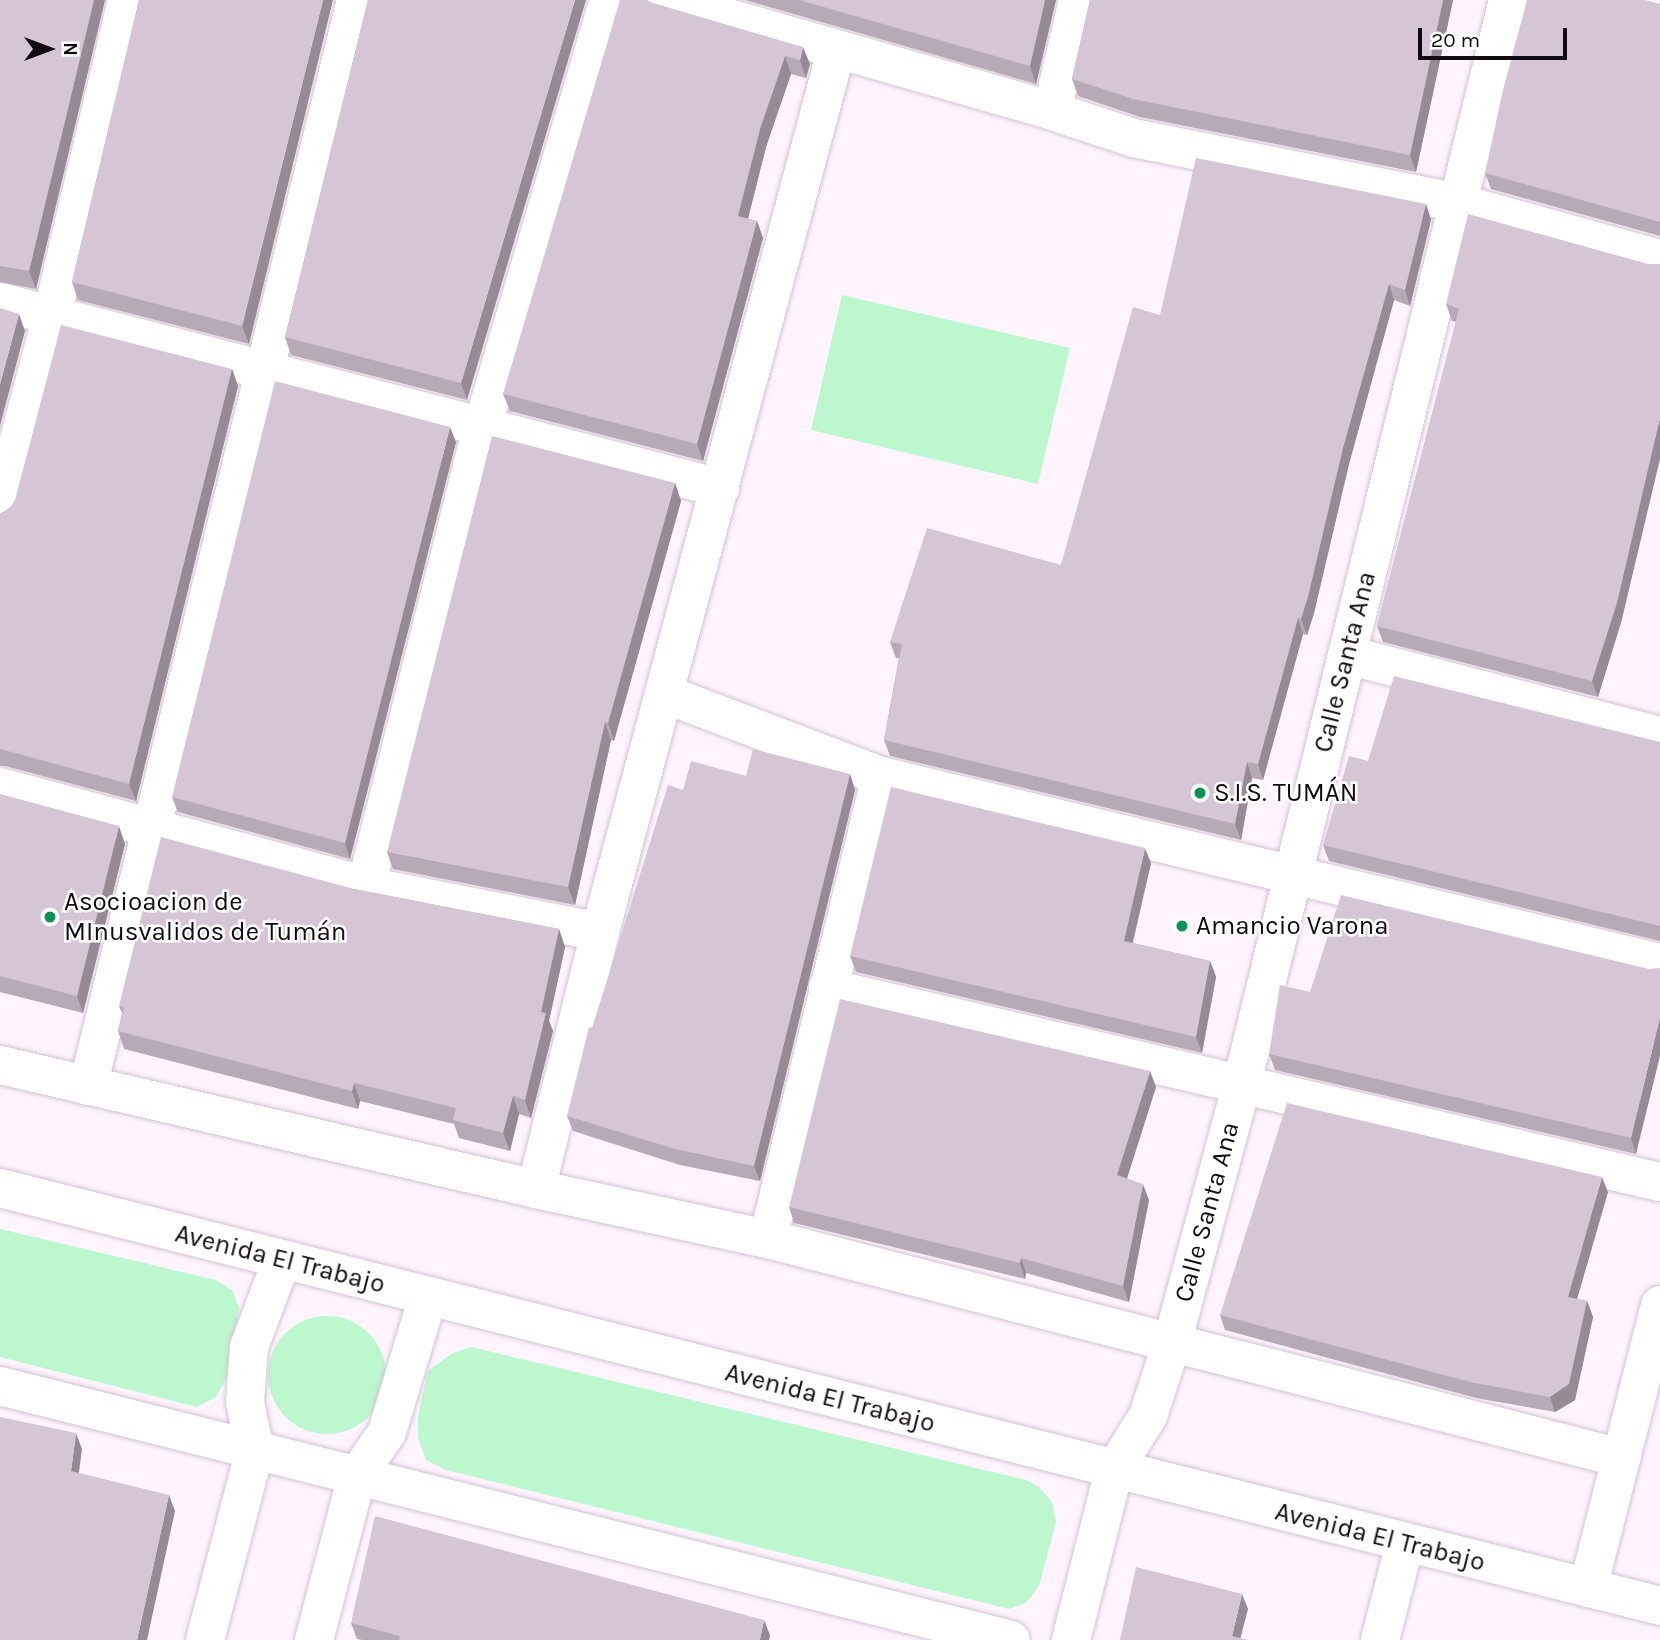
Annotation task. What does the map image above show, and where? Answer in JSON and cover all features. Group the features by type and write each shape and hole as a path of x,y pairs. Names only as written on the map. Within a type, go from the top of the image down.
{"street":[{"path":"0,511 52,315 127,0"},
{"path":"88,1086 356,0"},
{"path":"366,886 482,428 609,0"},
{"path":"666,0 1052,111 1134,138 1458,203 1660,259"},
{"path":"1052,111 1078,0"},
{"name":"Calle Santa Ana","path":"1072,1640 1114,1471 1147,1416 1172,1343 1241,1087 1508,0"},
{"path":"536,1189 600,932 836,51"},
{"path":"0,302 720,488"},
{"path":"1347,655 1660,736"},
{"path":"665,694 881,776 1660,963"},
{"path":"768,1239 881,776"},
{"path":"0,787 366,886 600,932"},
{"path":"828,988 1241,1087 1660,1182"},
{"path":"0,1065 536,1189 768,1239 1621,1458"},
{"name":"Avenida El Trabajo","path":"0,1188 1114,1471 1660,1606"},
{"path":"205,1640 255,1450 245,1402 249,1347 282,1260"},
{"path":"313,1640 357,1476 387,1432 428,1297"},
{"path":"1588,1588 1660,1305"},
{"path":"0,1386 1012,1640"},
{"path":"1380,1640 1405,1544"}],"green space":[{"path":"842,295 1070,348 1038,484 811,430"},
{"path":"0,1229 216,1280 232,1290 239,1308 229,1373 216,1397 197,1407 0,1357"},
{"path":"327,1316 350,1321 369,1333 381,1352 386,1375 381,1398 369,1417 350,1429 327,1434 304,1429 285,1417 273,1398 268,1375 273,1352 285,1333 304,1321"},
{"path":"471,1347 1026,1480 1039,1487 1052,1502 1056,1522 1039,1586 1026,1603 1009,1609 446,1470 426,1460 418,1438 418,1416 428,1371 451,1354"}],"building":[{"path":"0,0 94,0 29,271 0,266"},
{"path":"139,0 323,0 242,326 72,282"},
{"path":"368,0 575,0 461,383 285,337"},
{"path":"620,0 647,0 803,47 800,60 785,56 760,129 738,216 757,221 697,444 503,394"},
{"path":"799,0 1045,0 1030,66"},
{"path":"1090,0 1443,0 1410,155 1133,99 1072,79"},
{"path":"1527,0 1645,0 1660,4 1660,222 1485,173"},
{"path":"1196,158 1426,204 1405,290 1389,284 1343,448 1308,597 1301,619 1298,618 1258,764 1247,762 1235,824 884,740 902,644 890,642 927,528 1061,565 1133,307 1160,315"},
{"path":"1468,214 1648,264 1660,264 1660,418 1617,603 1592,681 1377,626 1459,309 1446,304"},
{"path":"0,308 19,314 0,384"},
{"path":"61,325 232,369 129,784 0,749 0,514 9,509 15,500"},
{"path":"275,381 450,427 345,843 172,797"},
{"path":"492,436 675,483 608,723 605,722 568,887 387,852"},
{"path":"1394,676 1660,742 1660,926 1323,845 1349,756 1368,761"},
{"path":"753,749 850,774 754,1166 675,1149 567,1116 589,1027 592,1028 668,785 683,790 691,761 746,776"},
{"path":"891,787 1145,848 1124,941 1210,961 1196,1037 850,956"},
{"name":"Asocioacion de MInusvalidos de Tumán","path":"0,794 119,826 77,996 0,976"},
{"path":"161,837 354,889 559,929 541,1012 546,1013 525,1100 513,1096 503,1133 453,1120 456,1108 354,1083 352,1091 118,1031 124,1007 119,1006"},
{"path":"1341,895 1649,969 1660,968 1660,1017 1631,1138 1269,1054 1280,985 1310,992"},
{"path":"840,999 1150,1071 1117,1175 1143,1184 1123,1286 1021,1258 1020,1263 789,1207"},
{"path":"1287,1103 1602,1177 1568,1297 1587,1301 1569,1384 1550,1397 1470,1382 1220,1315"},
{"path":"0,1417 76,1433 71,1471 169,1495 137,1640 0,1640"},
{"path":"375,1516 764,1620 760,1640 399,1640 400,1636 351,1623"},
{"path":"1136,1567 1242,1594 1232,1636 1249,1640 1120,1640"}],"place":[{"name":"S.I.S. TUMÁN","path":"1200,793"},
{"name":"Asocioacion de MInusvalidos de Tumán","path":"50,917"},
{"name":"Amancio Varona","path":"1182,926"}]}
